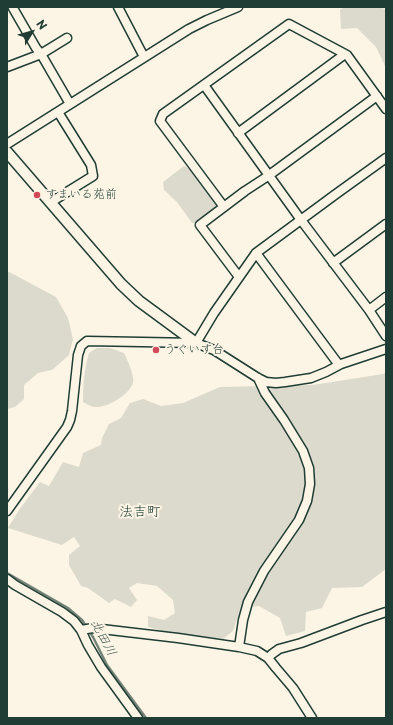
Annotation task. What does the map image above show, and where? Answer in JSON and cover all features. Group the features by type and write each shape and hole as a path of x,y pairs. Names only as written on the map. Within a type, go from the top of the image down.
{"street":[{"path":"11,7 41,54 70,104"},
{"path":"118,7 144,57"},
{"path":"7,144 144,57 207,20 217,11 238,7"},
{"path":"224,207 160,121 163,114 289,24 347,55 386,109"},
{"path":"7,66 41,54 67,38"},
{"path":"238,133 344,54"},
{"path":"204,85 268,176 369,310 386,336"},
{"path":"239,277 200,225 377,96"},
{"path":"51,202 93,176 91,165 58,112"},
{"path":"7,152 121,284 140,301 196,343 214,350 258,378 266,382 276,383 311,378 339,365 386,349"},
{"path":"196,343 214,313 256,253 386,158"},
{"path":"333,263 386,224"},
{"path":"256,253 339,365"},
{"path":"369,310 386,297"},
{"path":"7,511 67,427 72,411 78,356 81,346 87,341 196,343"},
{"path":"239,647 243,620 248,602 264,571 299,520 307,501 310,484 309,468 303,451 284,420 265,394 258,378"},
{"path":"7,579 62,612 74,621 82,630 88,645 101,667 138,718"},
{"path":"268,658 279,649 301,643 386,612"},
{"path":"82,630 93,628 178,638 257,651 268,658 293,688 312,718"}],"shaded area":[{"path":"344,7 382,7 386,11 386,68 376,47 357,28 341,29 340,10"},
{"path":"184,166 191,170 217,204 217,208 198,223 192,223 177,202 164,190 163,182"},
{"path":"7,271 56,297 68,318 73,339 69,355 52,370 38,373 24,385 24,399 15,407 7,409"},
{"path":"97,348 110,348 124,353 133,376 133,383 127,392 117,400 100,407 90,406 83,402 85,371 89,353"},
{"path":"386,372 386,569 362,587 332,588 322,608 306,612 305,631 286,636 280,618 259,606 241,608 233,631 223,639 162,631 148,627 148,616 164,620 175,613 173,600 157,586 137,583 129,588 137,600 131,607 115,599 109,603 88,588 81,586 69,565 69,555 80,546 74,537 62,545 8,528 19,510 40,482 49,486 63,462 79,467 83,453 101,445 102,438 109,424 121,418 130,403 143,399 161,406 183,403 220,387 313,385 383,374"}],"waterway":[{"name":"北田川","path":"7,573 68,608 82,620 93,637 107,665 146,718"}],"place":[{"name":"すまいる苑前","path":"37,195"},
{"name":"うぐいす台","path":"156,350"}],"district":[{"name":"法吉町","path":"140,512"}]}
